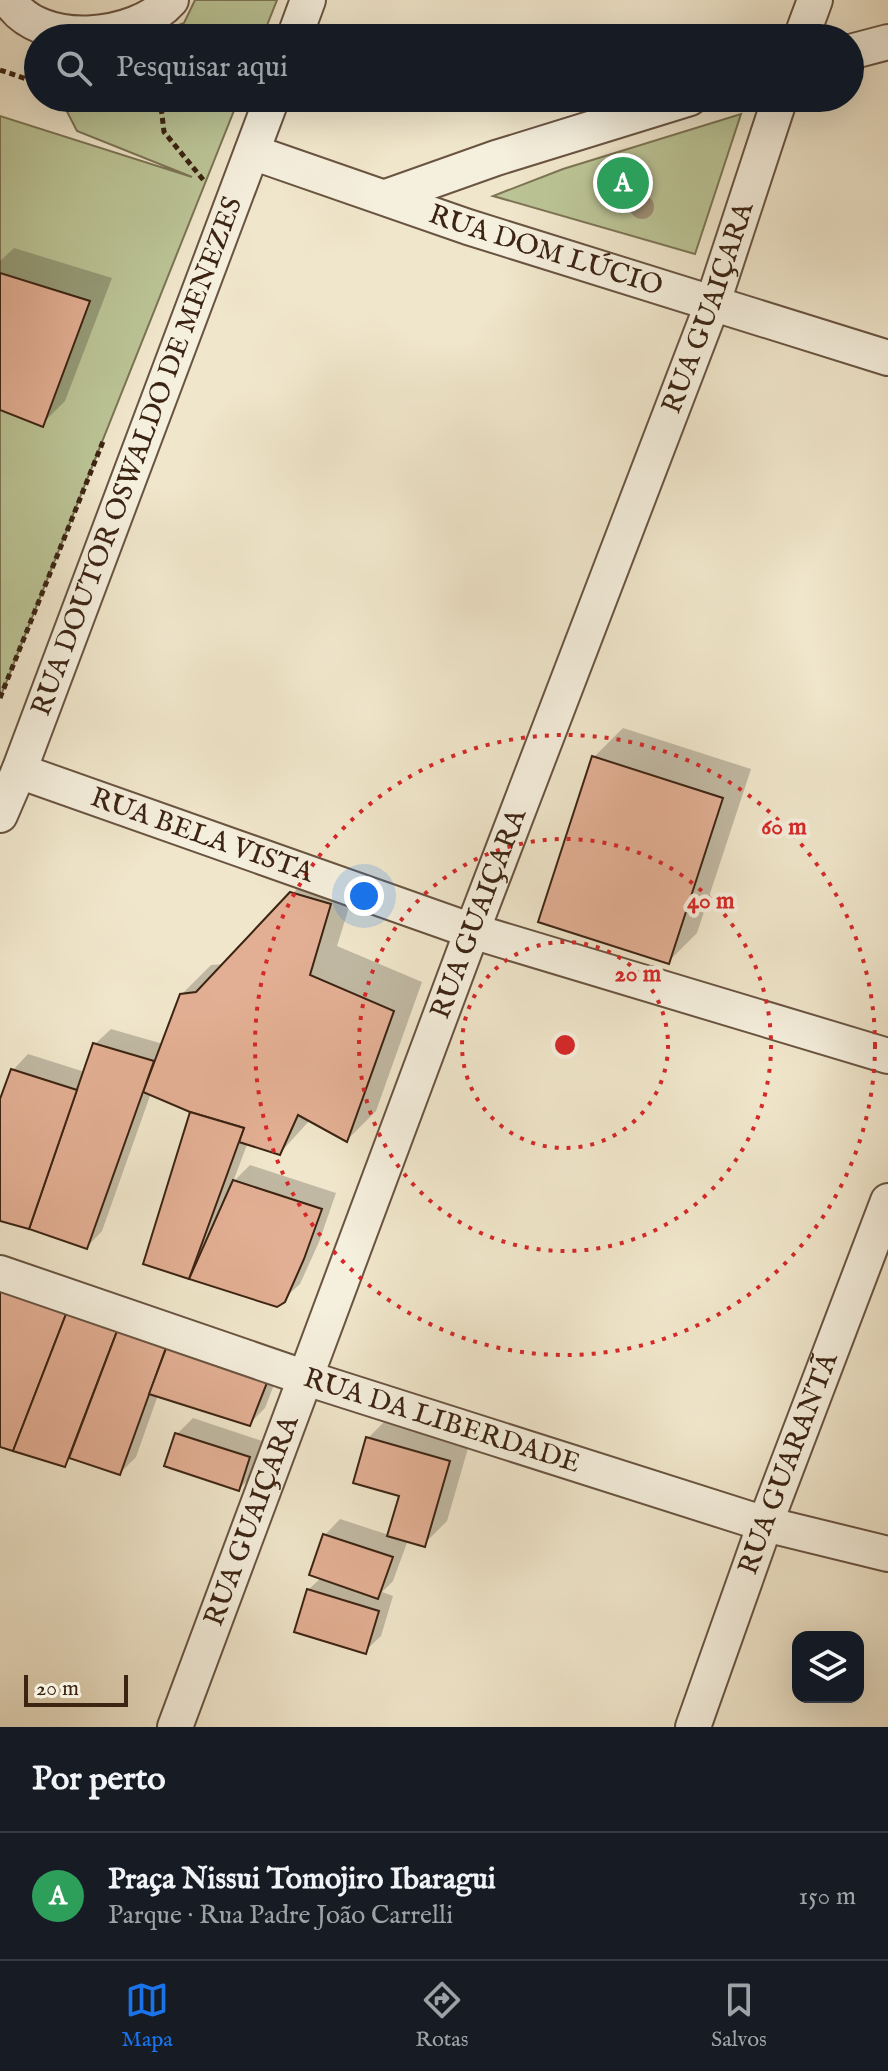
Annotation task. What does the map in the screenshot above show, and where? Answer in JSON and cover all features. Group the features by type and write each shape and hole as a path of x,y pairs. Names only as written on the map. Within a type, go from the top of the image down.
{"street":[{"path":"9,0 13,7 37,24"},
{"path":"130,24 149,17 171,0"},
{"path":"299,24 308,0"},
{"path":"806,24 815,0"},
{"path":"864,48 888,42"},
{"name":"RUA DOUTOR OSWALDO DE MENEZES","path":"0,815 267,112"},
{"path":"386,197 496,158 645,112"},
{"name":"RUA GUAIÇARA","path":"175,1727 472,931 712,305 775,112"},
{"name":"RUA DOM LÚCIO","path":"252,152 468,227 888,358"},
{"name":"RUA BELA VISTA","path":"19,771 472,931 888,1056"},
{"name":"RUA GUARANTÃ","path":"693,1727 765,1524 888,1201"},
{"name":"RUA DA LIBERDADE","path":"0,1273 306,1378 765,1524 888,1554"}],"path":[{"path":"0,70 24,78"},
{"path":"162,112 164,132 206,182"}],"green space":[{"path":"195,0 277,0 268,24 181,24"},
{"path":"67,112 233,112 0,698 0,116 192,177 77,131"},
{"path":"741,114 695,254 493,196 563,169"}],"building":[{"path":"0,273 90,301 43,427 0,410"},
{"path":"592,756 723,798 669,964 538,922"},
{"path":"290,892 331,904 310,975 394,1011 347,1142 298,1115 280,1155 239,1142 244,1128 190,1112 143,1092 180,994 196,992"},
{"path":"93,1043 154,1061 87,1249 29,1229"},
{"path":"11,1069 77,1090 29,1229 0,1221 0,1099"},
{"path":"190,1112 244,1128 189,1279 143,1264"},
{"path":"233,1180 322,1209 285,1302 277,1307 189,1279"},
{"path":"0,1291 68,1309 13,1451 0,1447"},
{"path":"68,1309 119,1326 65,1467 13,1451"},
{"path":"119,1326 168,1342 120,1475 69,1458"},
{"path":"167,1346 268,1380 250,1426 149,1394"},
{"path":"175,1433 250,1457 239,1491 164,1466"},
{"path":"366,1437 450,1461 425,1547 387,1536 399,1496 353,1483"},
{"path":"323,1534 393,1557 378,1599 309,1575"},
{"path":"307,1589 379,1611 366,1654 294,1632"}],"place":[{"name":"Praça Nissui Tomojiro Ibaragui","path":"623,183"}]}
